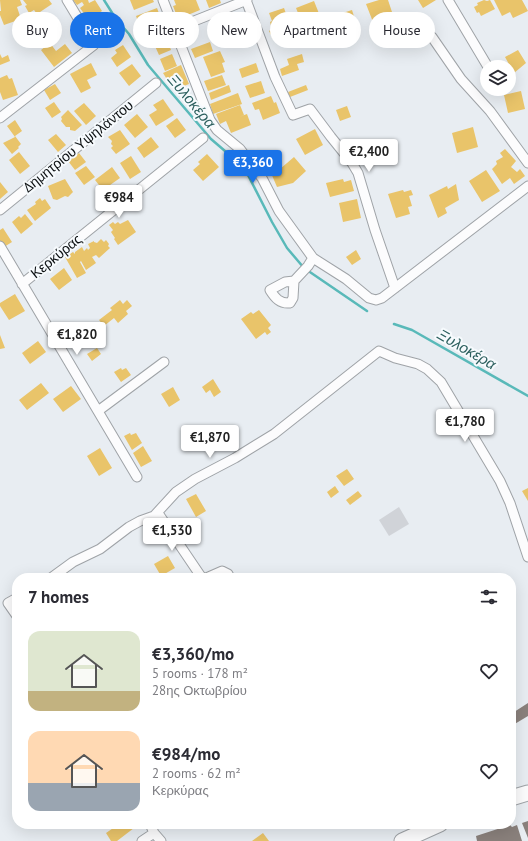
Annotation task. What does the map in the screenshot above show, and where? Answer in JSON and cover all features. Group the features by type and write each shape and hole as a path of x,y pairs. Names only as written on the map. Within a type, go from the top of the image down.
{"main road":[{"path":"516,796 528,792"},
{"path":"402,841 428,829"}],"street":[{"path":"0,118 94,45 67,0"},
{"path":"163,0 168,12"},
{"path":"199,19 247,0 275,77 293,114 310,109 358,173 375,230 395,288"},
{"path":"448,0 484,60"},
{"path":"435,41 461,79 490,111 528,163"},
{"path":"182,48 210,120 217,130 240,149 262,178 279,211 313,258 346,279 369,298 376,300 382,298 528,186"},
{"name":"Δημητρίου Υψηλάντου","path":"0,210 156,83"},
{"name":"Κερκύρας","path":"22,284 203,138"},
{"path":"0,246 137,477"},
{"path":"294,281 305,270 313,258"},
{"path":"58,573 73,562 100,549 129,527 154,516 171,497 195,479 246,452 274,434 379,351 396,358 418,364 427,369 441,382 497,476 510,503 528,557"},
{"path":"98,411 164,362"},
{"path":"158,513 199,573"},
{"path":"12,601 8,603 12,609"},
{"path":"152,829 161,841"},
{"path":"142,841 154,833"}],"building: Homes":[{"path":"0,0 20,0 22,5 17,7 19,12 12,12 12,22 4,25 0,15"},
{"path":"23,0 49,0 52,4 40,12 36,12 34,10 28,12 25,6 27,5"},
{"path":"73,0 88,0 89,3 95,0 102,11 83,12 80,8 84,5 82,2 77,5"},
{"path":"130,0 153,0 154,2 134,10"},
{"path":"174,0 196,0 200,10 195,12 175,12 173,6 176,5"},
{"path":"206,0 220,0 221,3 209,8"},
{"path":"379,0 388,0 392,12 369,12 366,4"},
{"path":"418,0 436,0 423,8"},
{"path":"484,0 490,0 495,9 481,16 479,12 477,13 474,7 478,5 477,3"},
{"path":"494,0 522,0 528,11 513,18 510,12 502,16"},
{"path":"314,1 318,12 298,12 296,8"},
{"path":"157,8 158,12 146,12"},
{"path":"284,8 285,12 272,12"},
{"path":"207,43 207,48 212,48 213,51 195,58 191,49 199,48 199,46"},
{"path":"65,44 72,53 54,67 41,50 44,48 54,48 56,51 62,48"},
{"path":"118,48 125,48 131,57 117,67 111,58 117,53 115,50"},
{"path":"156,48 170,48 171,50 159,55"},
{"path":"518,50 526,63 516,71 516,60 507,60 505,57"},
{"path":"220,51 225,62 222,63 225,72 211,77 203,57"},
{"path":"0,54 2,58 8,55 10,61 0,65"},
{"path":"172,54 177,66 165,71 160,59"},
{"path":"302,54 304,62 297,64 299,70 282,76 280,69 289,65 287,59"},
{"path":"91,63 97,75 87,80 91,88 81,93 70,74"},
{"path":"256,63 259,72 242,78 239,69"},
{"path":"132,64 141,76 129,86 119,73"},
{"path":"181,65 189,84 176,89 171,79 168,81 163,73"},
{"path":"7,75 9,79 12,78 18,95 3,100 0,92 0,78"},
{"path":"222,75 226,85 208,91 204,81"},
{"path":"261,81 265,93 250,98 245,86"},
{"path":"55,84 61,93 50,100 44,90"},
{"path":"229,85 231,92 211,100 209,93"},
{"path":"306,85 308,90 290,97 288,92"},
{"path":"521,91 525,109 508,113 504,96 516,96 516,92"},
{"path":"238,93 242,104 213,114 210,104"},
{"path":"271,96 274,103 276,102 280,113 263,120 259,109 255,110 252,103"},
{"path":"163,99 174,115 156,126 149,115 157,110 153,105"},
{"path":"54,102 61,112 52,118 45,108"},
{"path":"84,103 96,116 86,125 74,111"},
{"path":"240,105 244,115 239,117 247,114 251,125 231,133 226,121 220,124 216,114"},
{"path":"347,106 351,117 340,121 336,110"},
{"path":"68,110 82,125 75,131 70,130 70,127 66,127 61,121 61,117"},
{"path":"137,114 148,127 135,138 124,125"},
{"path":"177,118 186,130 175,138 166,126"},
{"path":"15,120 22,131 15,136 21,144 12,154 3,143 15,137 7,126"},
{"path":"473,127 478,147 457,153 452,133"},
{"path":"315,129 323,145 305,155 296,139"},
{"path":"120,130 130,144 116,154 111,148 113,146 111,144 112,141 108,137"},
{"path":"56,134 66,145 58,152 48,140"},
{"path":"151,137 159,147 144,158 137,148"},
{"path":"505,149 516,161 511,167 517,172 520,169 525,176 514,184 510,178 502,184 492,169 497,164 496,161 503,157 500,153"},
{"path":"19,152 30,166 20,174 9,160"},
{"path":"79,153 86,162 75,170 68,161"},
{"path":"207,154 219,167 203,181 193,170 200,164 198,162"},
{"path":"131,156 141,172 130,179 120,163"},
{"path":"294,157 306,171 293,183 277,187 271,173 280,169"},
{"path":"86,166 95,177 84,185 75,173"},
{"path":"112,167 120,178 103,190 95,180"},
{"path":"486,170 500,191 482,202 469,181"},
{"path":"65,179 73,192 68,197 65,196 57,200 53,199 48,186"},
{"path":"343,179 344,182 351,180 354,191 330,197 326,183"},
{"path":"0,182 8,192 0,199"},
{"path":"456,184 459,200 445,208 447,213 438,218 429,195 447,186 448,189"},
{"path":"403,190 404,192 411,190 413,195 409,196 412,206 408,207 410,214 396,218 388,194"},
{"path":"40,198 42,201 45,199 51,208 35,221 27,210 36,204 35,202"},
{"path":"357,199 361,218 343,222 339,203"},
{"path":"25,214 33,224 21,234 12,222 19,216 21,218"},
{"path":"128,220 136,232 118,245 111,232 113,230 109,225 113,222 115,224 118,222 120,224"},
{"path":"3,228 12,242 4,247 0,242 0,230"},
{"path":"101,239 104,242 106,240 110,248 99,258 96,255 92,257 96,263 86,270 81,261 80,262 86,273 77,278 65,257 73,252 75,254 75,252 82,247 84,251 87,248 88,250 90,248 88,244 94,241 97,243"},
{"path":"356,250 361,259 352,265 346,257"},
{"path":"64,268 72,280 59,290 50,279"},
{"path":"15,294 25,311 9,320 0,306 0,303"},
{"path":"120,300 123,304 127,300 132,306 126,311 128,314 118,323 114,318 104,326 99,320 112,310 110,308"},
{"path":"259,310 271,325 268,328 271,332 267,335 265,332 256,339 241,319 251,312 253,314"},
{"path":"0,335 5,348 0,349"},
{"path":"38,341 46,352 30,364 22,353"},
{"path":"97,348 101,354 92,361 87,354"},
{"path":"121,368 122,370 126,368 131,375 121,382 114,372"},
{"path":"213,379 221,392 214,397 210,390 206,393 202,387"},
{"path":"41,383 49,393 27,410 19,400"},
{"path":"71,386 81,399 63,412 53,399"},
{"path":"173,387 180,400 169,407 161,394"},
{"path":"130,433 131,435 136,433 142,443 132,450 124,436"},
{"path":"143,446 152,461 141,467 133,453"},
{"path":"100,448 112,468 99,476 87,456"},
{"path":"347,469 354,479 344,486 336,476"},
{"path":"335,486 339,492 331,498 327,492"},
{"path":"528,488 528,501 522,491"},
{"path":"358,491 362,496 350,505 346,500"},
{"path":"196,494 206,511 196,517 186,499"},
{"path":"168,556 175,568 166,573 159,573 154,564"},
{"path":"112,829 133,829 117,841 111,841 106,833"},
{"path":"263,833 269,841 252,841"}],"building: Industry":[{"path":"528,703 528,716 516,723 516,711"},
{"path":"528,821 528,838 522,823"},
{"path":"517,825 522,841 477,841 476,836 498,829 516,829"}],"building: Other":[{"path":"399,507 409,524 389,536 379,520"}],"waterway":[{"name":"Ξυλοκέρα","path":"104,0 116,19 129,34 148,65 211,139 239,163 248,175 287,248 304,268 367,311"},
{"name":"Ξυλοκέρα","path":"394,324 412,330 528,396"}]}
